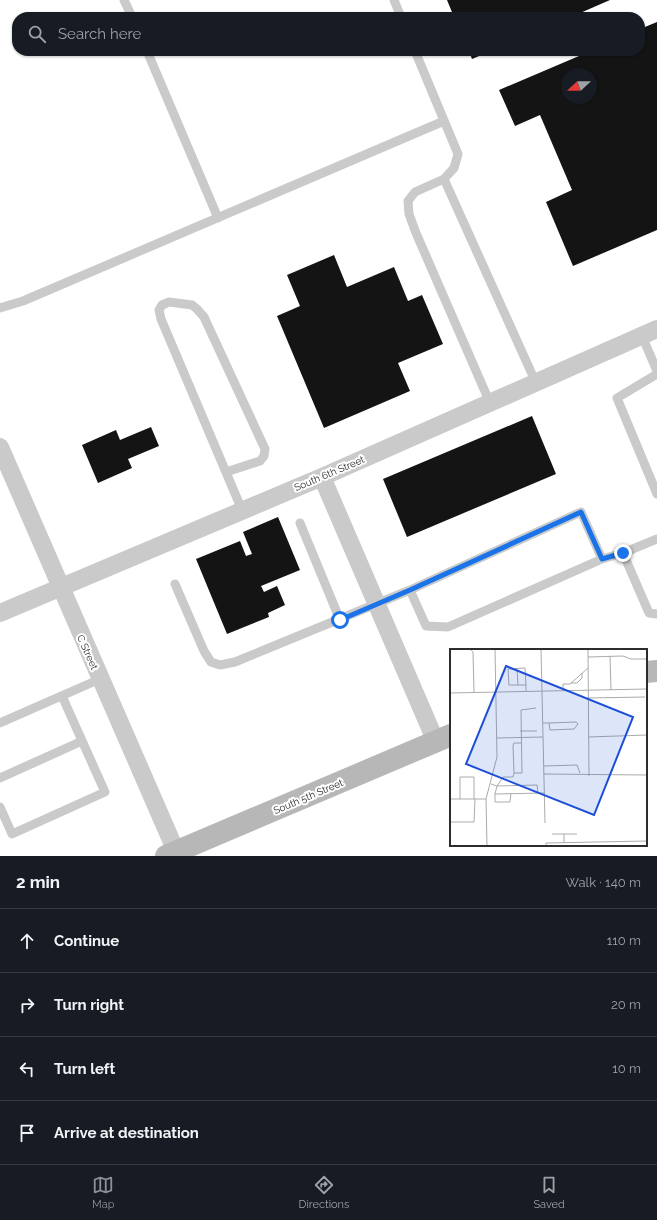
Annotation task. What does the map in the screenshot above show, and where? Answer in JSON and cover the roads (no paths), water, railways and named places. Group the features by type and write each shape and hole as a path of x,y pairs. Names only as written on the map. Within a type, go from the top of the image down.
{"street":[{"name":"South 6th Street","path":"0,613 322,476 650,333"},
{"name":"C Street","path":"0,447 4,470 60,587 173,855"},
{"path":"322,476 376,604 443,738"},
{"path":"647,672 657,671"},
{"name":"South 5th Street","path":"173,855 443,738"}],"lane":[{"path":"124,0 130,12"},
{"path":"394,0 399,12"},
{"path":"149,56 218,218"},
{"path":"417,56 458,154 454,168 444,179 415,192 408,202 409,214 490,403"},
{"path":"0,308 23,301 444,121"},
{"path":"444,179 536,382"},
{"path":"226,472 260,461 264,456 265,449 204,317 192,305 169,302 162,305 159,310 161,319 242,510"},
{"path":"650,333 657,371"},
{"path":"657,374 616,398 657,494"},
{"path":"175,584 204,651 211,662 220,665 235,662 340,620 410,590 581,512 602,559"},
{"path":"300,523 340,620"},
{"path":"410,590 426,626 448,627 602,559 623,553 657,539"},
{"path":"623,553 649,613 657,614"},
{"path":"0,723 100,679"},
{"path":"0,807 12,834 105,792 62,696"},
{"path":"0,778 82,741"}]}
